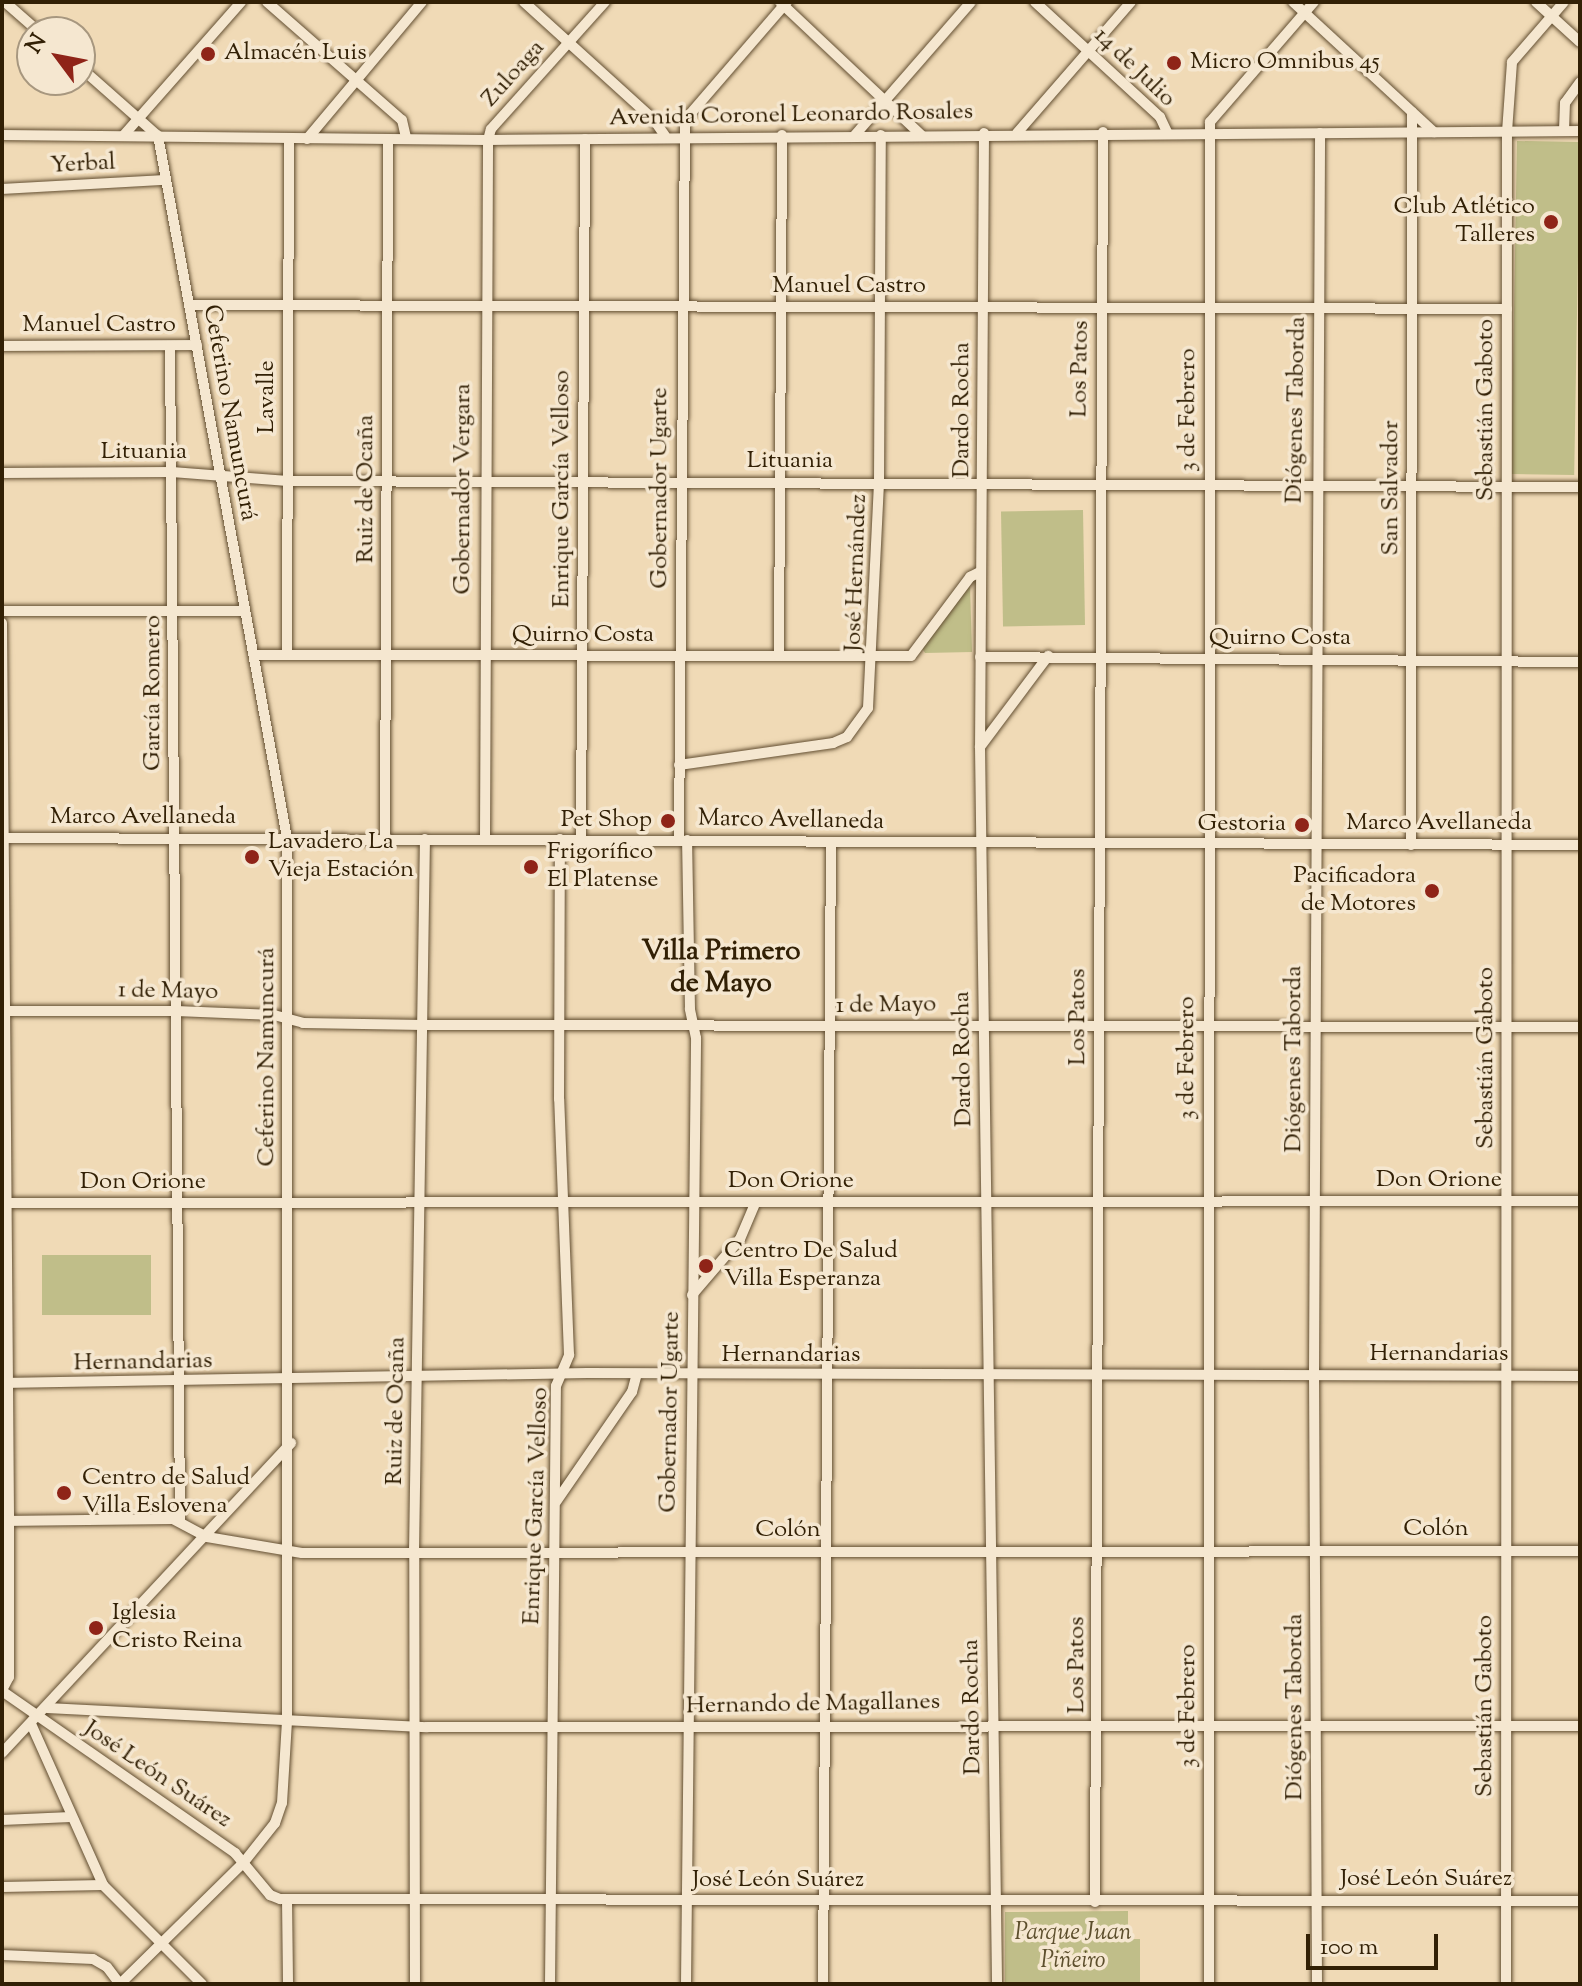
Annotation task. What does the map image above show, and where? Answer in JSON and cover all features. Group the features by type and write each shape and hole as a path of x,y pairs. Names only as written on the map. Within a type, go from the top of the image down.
{"street":[{"path":"123,136 241,2"},
{"path":"267,2 402,120 406,138"},
{"path":"307,139 353,80 422,2"},
{"path":"524,2 665,136"},
{"name":"Zuloaga","path":"488,140 491,129 605,2"},
{"path":"855,135 971,2"},
{"name":"14 de Julio","path":"1035,2 1160,117 1167,132"},
{"path":"1017,133 1131,2"},
{"path":"1293,2 1434,132"},
{"path":"1212,132 1215,113 1314,2"},
{"path":"1536,2 1580,42"},
{"name":"Sebastián Gaboto","path":"1506,1984 1507,132 1512,62 1564,2"},
{"path":"683,136 687,114 783,3 886,97 921,135"},
{"path":"96,81 158,136"},
{"path":"1564,131 1565,103 1580,82"},
{"name":"San Salvador","path":"1411,845 1412,112"},
{"name":"Avenida Coronel Leonardo Rosales","path":"2,135 488,140 1103,132 1580,131"},
{"name":"Los Patos","path":"1095,1902 1100,1376 1103,132"},
{"name":"3 de Febrero","path":"1209,1984 1206,659 1212,132"},
{"name":"Dardo Rocha","path":"984,133 980,747 997,1984"},
{"name":"Diógenes Taborda","path":"1317,1984 1314,1375 1320,133"},
{"path":"779,656 782,135"},
{"name":"José Hernández","path":"679,765 842,740 868,708 875,656 879,482 881,135"},
{"name":"Ceferino Namuncurá","path":"120,1984 244,1862 280,1814 287,1721 291,1379 287,838 158,136"},
{"name":"Gobernador Ugarte","path":"683,136 679,765 695,1026 686,1984"},
{"name":"Lavalle","path":"287,655 289,138"},
{"name":"Ruiz de Ocaña","path":"385,839 388,139"},
{"name":"Enrique García Velloso","path":"581,839 585,139"},
{"name":"Gobernador Vergara","path":"485,839 483,655 488,140"},
{"name":"Yerbal","path":"2,189 165,180"},
{"name":"Manuel Castro","path":"191,305 1411,312 1507,309"},
{"name":"Manuel Castro","path":"2,346 197,345"},
{"name":"García Romero","path":"170,346 180,1520"},
{"name":"Lituania","path":"2,473 172,472 288,481 1580,487"},
{"name":"Quirno Costa","path":"255,655 911,656 970,577 980,572"},
{"path":"2,611 244,611"},
{"path":"2,623 3,1203 9,1677 2,1690 35,1722 71,1817 103,1885 202,1984"},
{"path":"980,747 1048,656"},
{"name":"Quirno Costa","path":"980,657 1580,662"},
{"name":"Marco Avellaneda","path":"3,838 1580,845"},
{"name":"Ruiz de Ocaña","path":"415,1984 414,1553 425,839"},
{"name":"Enrique García Velloso","path":"550,1984 556,1386 569,1355 559,1025 560,839"},
{"path":"823,1984 831,842"},
{"name":"1 de Mayo","path":"3,1011 176,1011 288,1020 423,1025 1580,1027"},
{"name":"Don Orione","path":"3,1203 1580,1201"},
{"path":"692,1295 740,1239 755,1203"},
{"name":"Hernandarias","path":"6,1383 177,1383 563,1374 636,1377 1580,1376"},
{"path":"556,1502 632,1392 636,1377"},
{"path":"2,1753 35,1722 207,1537 277,1453 291,1443"},
{"path":"6,1521 180,1520"},
{"name":"Colón","path":"180,1520 207,1537 288,1552 1580,1551"},
{"name":"Hernando de Magallanes","path":"47,1708 416,1726 994,1723 1580,1726"},
{"name":"José León Suárez","path":"35,1722 244,1862 270,1895 287,1899 1580,1901"},
{"path":"2,1820 71,1817"},
{"path":"2,1887 103,1885"},
{"path":"287,1899 288,1984"},
{"path":"2,1955 93,1959 107,1967 120,1984"}],"green space":[{"name":"Club Atlético Talleres","path":"1517,141 1580,142 1574,475 1511,474"},
{"path":"1083,510 1085,625 1003,626 1001,511"},
{"path":"970,585 972,652 925,653 922,648"},
{"path":"42,1255 151,1255 151,1315 42,1315"},
{"name":"Parque Juan Piñeiro","path":"1128,1911 1128,1939 1140,1939 1140,1984 1005,1984 1005,1912"}],"place":[{"name":"Almacén Luis","path":"208,54"},
{"name":"Micro Omnibus 45","path":"1174,63"},
{"name":"Club Atlético Talleres","path":"1551,222"},
{"name":"Pet Shop","path":"668,821"},
{"name":"Gestoria","path":"1302,825"},
{"name":"Lavadero La Vieja Estación","path":"252,857"},
{"name":"Frigorífico El Platense","path":"531,867"},
{"name":"Pacificadora de Motores","path":"1432,891"},
{"name":"Centro De Salud Villa Esperanza","path":"706,1266"},
{"name":"Centro de Salud Villa Eslovena","path":"64,1493"},
{"name":"Iglesia Cristo Reina","path":"96,1628"}],"district":[{"name":"Villa Primero de Mayo","path":"721,968"}]}
